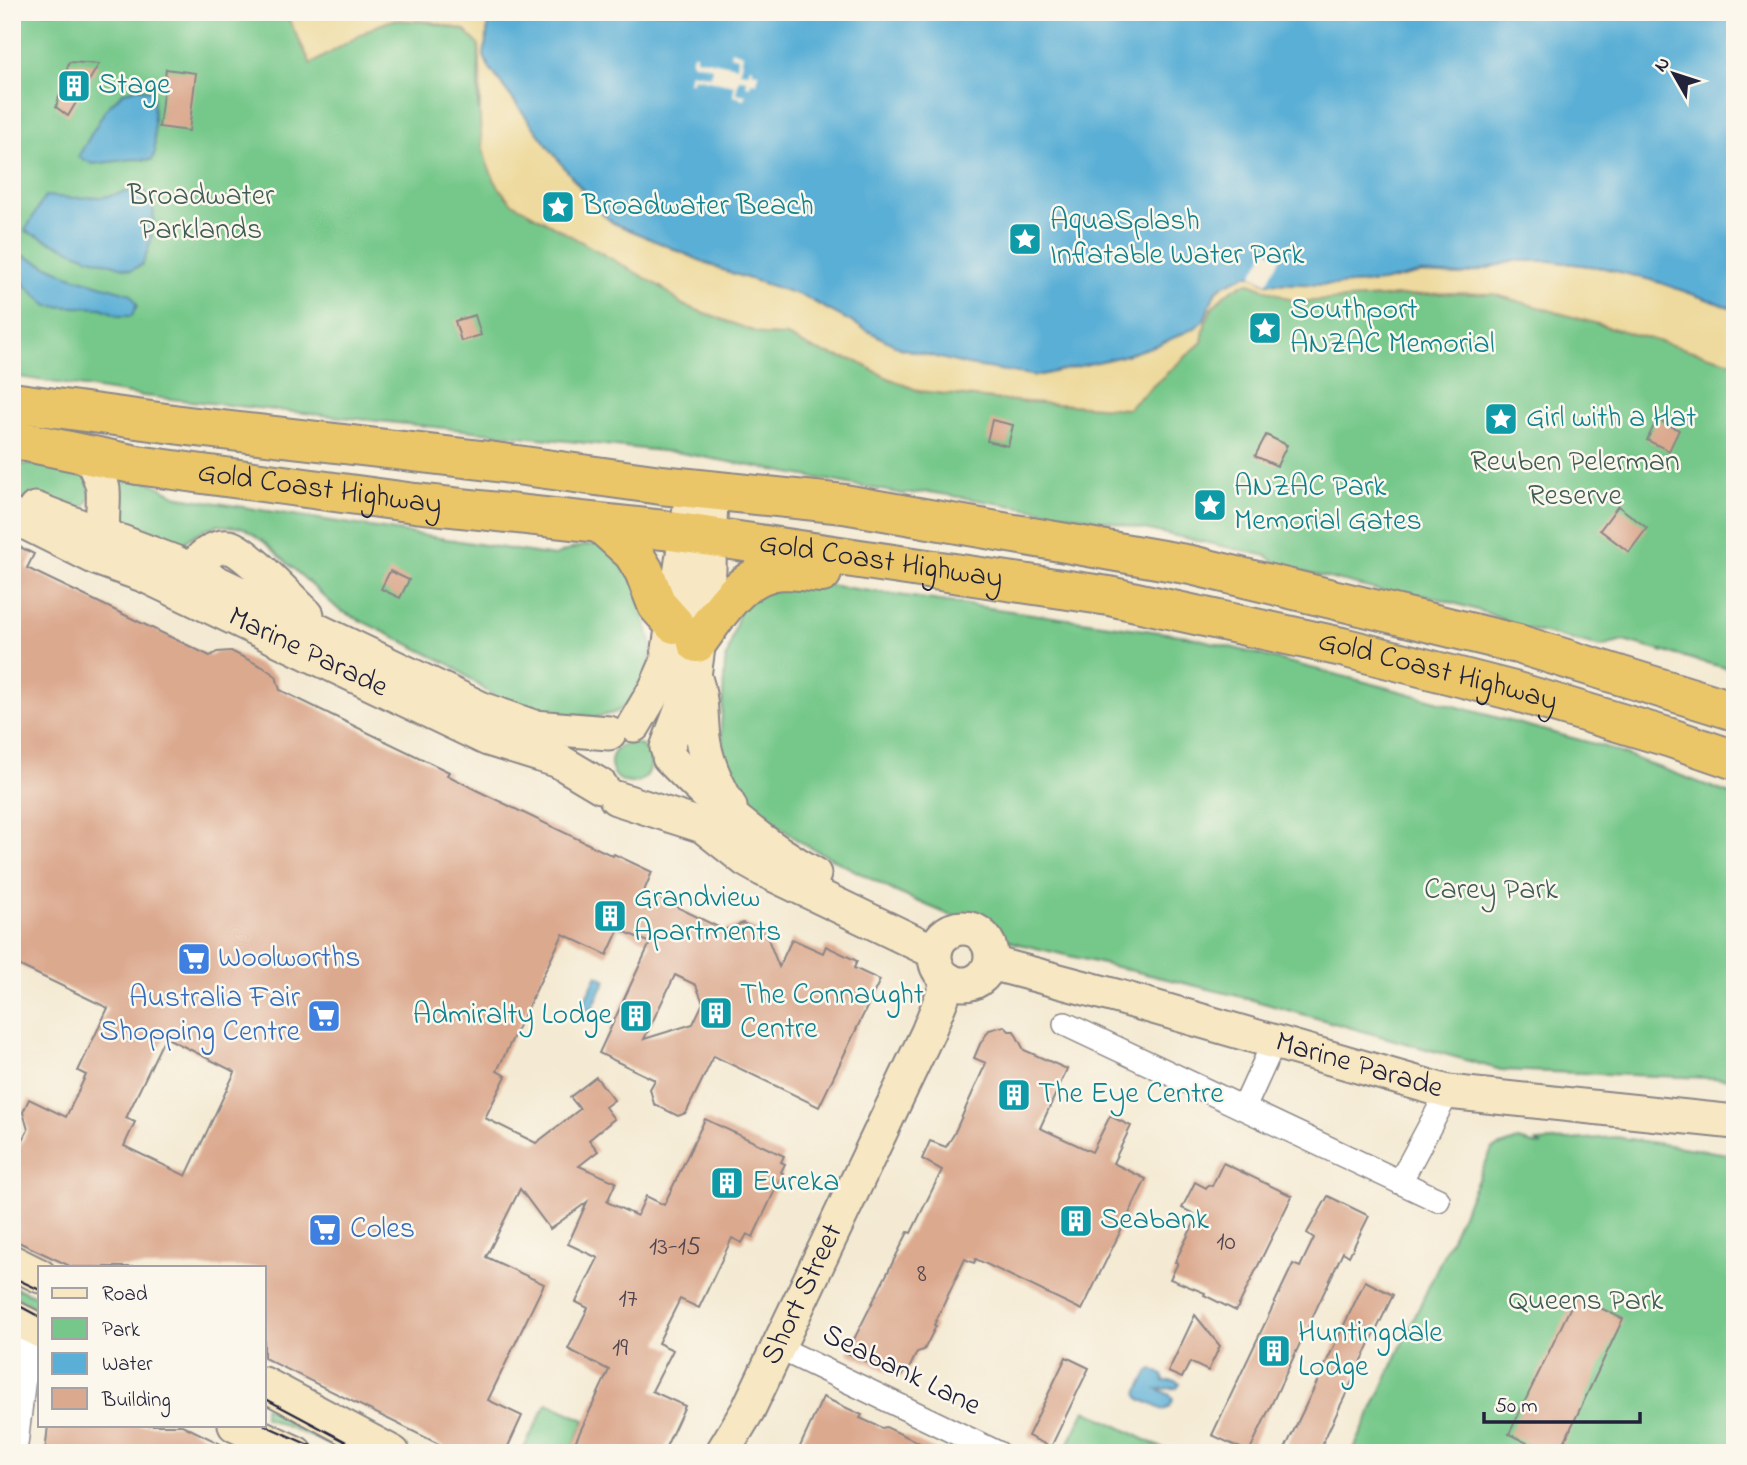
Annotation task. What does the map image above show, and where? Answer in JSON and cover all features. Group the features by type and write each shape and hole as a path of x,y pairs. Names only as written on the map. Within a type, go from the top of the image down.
{"highway":[{"name":"Gold Coast Highway","path":"12,402 123,418 845,504 1191,565 1518,644 1735,711"},
{"path":"123,418 121,437 137,465"},
{"name":"Gold Coast Highway","path":"12,439 137,465 415,503 698,535 1110,596 1342,647 1514,691 1735,760"},
{"path":"601,524 634,554 644,571 657,605 688,648 745,584 781,570 967,587 997,581"}],"street":[{"path":"88,453 103,489 103,534 110,552 139,573"},
{"path":"688,648 667,663 656,688 621,729 596,752 596,775 609,792 639,801 650,797 666,780 670,769 668,753 688,648 702,488"},
{"name":"Marine Parade","path":"12,503 61,517 103,534 194,586 488,739 559,761 609,792 703,826 746,860 762,869 943,956"},
{"name":"Marine Parade","path":"12,516 96,558 139,573 194,586"},
{"name":"Marine Parade","path":"194,586 202,558 214,549 226,547 235,550 329,636 482,709 545,728 621,729"},
{"path":"688,648 701,693 704,745 710,766 738,822"},
{"path":"621,729 654,732 668,753 705,793 738,822 780,854 893,914 943,956 958,984 969,984 978,980 987,972 991,963 990,947 986,938 974,929 960,928 943,956"},
{"name":"Short Street","path":"722,1453 747,1410 928,1032 943,956"},
{"name":"Marine Parade","path":"991,963 1448,1092 1735,1122"},
{"path":"1065,1024 1438,1200"},
{"path":"1244,1108 1275,1042"},
{"path":"1400,1182 1448,1092"},
{"path":"12,1262 38,1275"},
{"path":"15,1453 28,1325"},
{"name":"Seabank Lane","path":"777,1347 998,1453"},
{"path":"266,1385 393,1453"},
{"path":"237,1426 296,1453"}],"green space":[{"name":"Broadwater Parklands","path":"12,12 285,12 297,32 374,27 392,20 412,19 464,30 479,44 478,105 485,155 531,214 661,287 683,305 764,335 787,336 817,351 856,361 919,391 1127,409 1202,342 1205,324 1212,308 1224,295 1242,284 1250,283 1297,302 1450,293 1493,294 1735,363 1735,679 1726,668 1623,641 1601,647 1519,627 1487,613 1430,596 1385,592 1280,566 1267,556 1112,522 929,492 903,494 681,453 143,396 12,376"},
{"path":"12,463 76,469 86,474 91,496 82,509 71,513 12,496"},
{"path":"110,473 138,476 179,497 554,556 586,545 607,546 637,585 652,647 650,665 627,706 614,713 596,717 510,708 451,665 339,610 264,542 244,528 218,525 205,529 177,551 115,532"},
{"name":"Carey Park","path":"800,581 1187,636 1602,746 1735,796 1735,1079 1501,1070 1238,996 1015,943 896,892 800,842 753,806 725,762 721,728 725,664 741,606 774,585"},
{"path":"631,743 639,744 645,749 650,755 650,771 645,777 639,782 631,783 623,782 617,777 612,771 611,763 612,755 617,749 623,744"},
{"name":"Queens Park","path":"1616,1137 1735,1155 1735,1453 1352,1453 1492,1149 1518,1140 1542,1146 1537,1142"},
{"path":"12,1286 38,1297 38,1309 12,1295"},
{"path":"547,1403 585,1420 570,1453 534,1453 524,1448"},
{"path":"266,1407 328,1440 326,1443 266,1418"},
{"path":"1085,1410 1172,1453 1064,1453"}],"sand":[{"name":"Broadwater Beach","path":"285,12 490,12 484,56 489,67 601,213 613,223 725,271 803,296 843,317 1215,293 1229,281 1246,275 1268,283 1335,285 1382,282 1420,273 1461,275 1514,261 1551,261 1604,268 1655,281 1735,309 1735,363 1493,294 1450,293 1296,302 1250,283 1242,284 1224,295 1212,308 1205,324 1202,342 1127,409 919,391 856,361 817,351 787,336 764,335 683,305 661,287 511,202 497,184 488,166 480,127 479,45 464,30 432,22 392,20 374,27 311,64"}],"water":[{"path":"490,12 1735,12 1735,309 1655,281 1604,268 1551,261 1514,261 1461,275 1420,273 1382,282 1335,285 1267,283 1253,275 1246,275 1220,287 1204,320 1195,328 1160,344 1123,356 1037,376 968,365 900,348 803,296 725,271 613,223 601,213 559,161 489,67 484,56"},
{"path":"141,88 153,92 155,152 152,160 134,159 93,164 78,157 106,109 124,92"},
{"path":"140,189 151,196 154,214 142,265 131,270 87,257 25,231 45,196 104,197"},
{"path":"18,253 70,276 131,294 137,305 132,316 120,316 101,308 48,306 12,273"},
{"path":"597,975 606,980 591,1011 581,1007"},
{"path":"1153,1369 1163,1375 1164,1381 1176,1381 1180,1384 1177,1388 1158,1389 1170,1395 1173,1400 1169,1408 1163,1410 1140,1399 1137,1393 1149,1371"}],"pier":[{"path":"731,50 743,54 740,72 748,73 750,67 753,72 759,73 757,83 751,82 750,87 746,86 747,80 739,79 736,93 746,95 744,99 733,96 734,85 693,77 692,82 688,82 690,72 711,76 712,67 691,62 693,54 696,54 696,58 737,66 738,57 730,55"},
{"path":"1266,249 1281,257 1267,283 1252,275"}],"building":[{"name":"Stage","path":"69,62 99,64 68,116 56,107"},
{"path":"166,69 196,73 189,131 159,127"},
{"path":"475,315 481,335 461,341 455,321"},
{"path":"1657,419 1679,430 1669,451 1647,440"},
{"path":"992,420 1013,425 1008,446 987,441"},
{"path":"1266,435 1287,445 1277,466 1255,456"},
{"path":"1618,506 1647,528 1629,552 1600,530"},
{"name":"Australia Fair Shopping Centre","path":"12,543 34,554 27,568 210,656 217,652 231,651 276,676 280,690 449,772 447,775 476,790 652,872 644,891 724,930 743,923 766,934 779,967 792,939 823,953 826,946 857,961 854,968 880,980 819,1107 714,1056 686,1113 678,1116 654,1104 650,1089 655,1080 599,1053 650,943 619,929 607,955 563,934 497,1071 506,1076 485,1118 536,1143 580,1109 570,1097 596,1077 614,1100 605,1107 614,1119 589,1140 598,1151 579,1166 616,1182 607,1202 637,1216 646,1196 664,1205 705,1119 784,1156 781,1162 785,1164 781,1172 783,1173 753,1237 747,1234 742,1243 732,1238 699,1308 680,1299 658,1343 673,1350 652,1391 685,1406 663,1453 570,1453 609,1370 568,1349 588,1308 576,1302 598,1258 568,1244 587,1202 550,1229 520,1189 486,1257 544,1284 488,1400 522,1416 505,1453 457,1453 266,1359 266,1266 70,1266 12,1239 12,1162 28,1130 23,1112 29,1099 66,1117 86,1075 78,1071 108,1008 12,962","holes":["675,975 696,985 703,1003 693,1024 644,1039","165,1037 235,1072 186,1176 124,1146 135,1122 126,1118"]},
{"path":"390,571 409,580 400,598 381,589"},
{"path":"1004,1026 1009,1031 1014,1031 1024,1050 1067,1069 1040,1128 1092,1152 1110,1116 1131,1126 1113,1163 1146,1179 1082,1310 976,1259 974,1263 965,1259 924,1350 917,1352 908,1371 905,1370 900,1378 847,1353 942,1170 922,1159 930,1141 946,1147 986,1063 974,1058 980,1044 989,1030"},
{"path":"1223,1163 1292,1196 1236,1311 1204,1295 1205,1293 1170,1279 1178,1263 1175,1262 1196,1219 1192,1217 1194,1214 1182,1208 1195,1182 1206,1188 1208,1185 1212,1186"},
{"name":"Huntingdale Lodge","path":"1328,1196 1369,1216 1349,1256 1343,1252 1249,1452 1212,1435 1293,1264 1300,1267 1314,1238 1307,1233"},
{"path":"1365,1281 1393,1295 1318,1453 1283,1453"},
{"path":"1576,1296 1623,1319 1559,1453 1547,1453 1509,1434"},
{"path":"1195,1315 1220,1346 1208,1371 1190,1362 1182,1378 1168,1372"},
{"path":"1066,1357 1089,1368 1051,1447 1028,1436"},
{"path":"823,1397 862,1415 860,1418 941,1453 797,1453"},
{"path":"48,1426 184,1426 239,1453 45,1453"}],"tram line":[{"path":"12,1277 38,1289"},
{"path":"12,1302 38,1316"},
{"path":"266,1399 367,1453"},
{"path":"266,1426 327,1453"}],"place":[{"name":"Stage","path":"74,86"},
{"name":"Broadwater Beach","path":"558,207"},
{"name":"AquaSplash Inflatable Water Park","path":"1025,239"},
{"name":"Southport ANZAC Memorial","path":"1265,328"},
{"name":"Girl with a Hat","path":"1501,419"},
{"name":"ANZAC Park Memorial Gates","path":"1210,505"},
{"name":"Grandview Apartments","path":"610,916"},
{"name":"Woolworths","path":"194,959"},
{"name":"The Connaught Centre","path":"716,1013"},
{"name":"Australia Fair Shopping Centre","path":"324,1016"},
{"name":"Admiralty Lodge","path":"636,1016"},
{"name":"The Eye Centre","path":"1014,1095"},
{"name":"Eureka","path":"727,1183"},
{"name":"Seabank","path":"1076,1221"},
{"name":"Coles","path":"325,1230"},
{"name":"Huntingdale Lodge","path":"1274,1351"}],"park label":[{"name":"Reuben Pelerman Reserve","path":"1575,480"}]}
